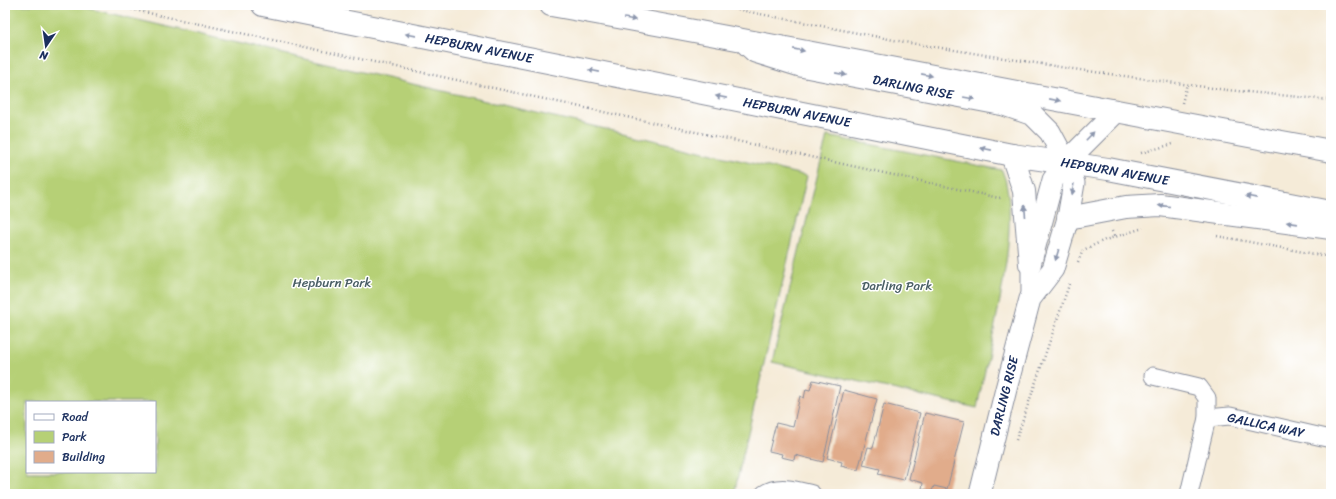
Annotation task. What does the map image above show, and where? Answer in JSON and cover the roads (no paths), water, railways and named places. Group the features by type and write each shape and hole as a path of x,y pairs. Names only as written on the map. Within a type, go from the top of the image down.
{"main road":[{"name":"HEPBURN AVENUE","path":"263,5 1012,155 1066,162 1331,212"},
{"path":"550,5 740,38 1116,112 1331,151"},
{"path":"1012,155 1024,191 1030,264"},
{"path":"1068,218 1104,211 1160,205 1331,228"}],"street":[{"name":"DARLING RISE","path":"740,38 755,52 800,66 1004,104 1033,115 1050,132 1066,162 1074,183 1068,218 1053,269 1030,299"},
{"name":"DARLING RISE","path":"980,494 1030,299 1030,264 1053,180 1066,162 1116,112"},
{"path":"1153,376 1199,387 1207,398 1207,418 1189,494"},
{"name":"GALLICA WAY","path":"1207,418 1230,416 1331,439"},
{"path":"764,494 768,491 782,488 812,494"}],"park label":[{"name":"Hepburn Park","path":"332,282"},
{"name":"Darling Park","path":"897,285"}]}
